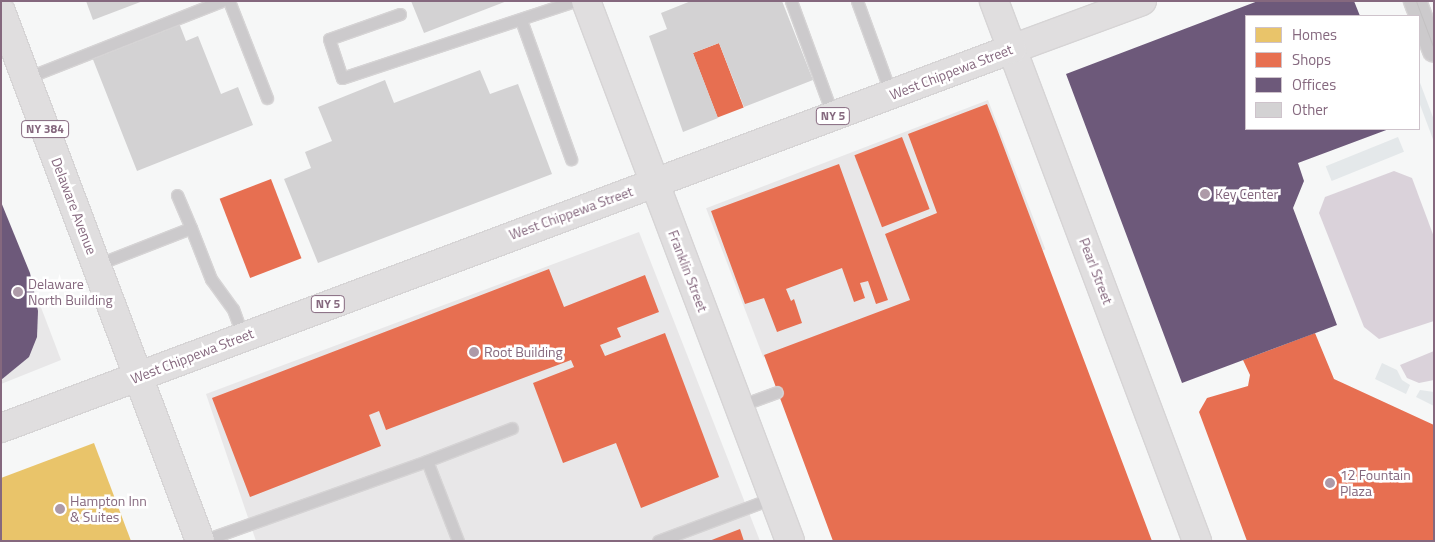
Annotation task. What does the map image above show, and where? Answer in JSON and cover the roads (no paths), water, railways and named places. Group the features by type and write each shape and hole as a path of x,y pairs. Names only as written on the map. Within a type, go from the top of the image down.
{"main road":[{"name":"Pearl Street","path":"994,1 1197,541"},
{"name":"West Chippewa Street","path":"1,428 1142,1"},
{"name":"Franklin Street","path":"588,2 790,541"},
{"name":"Delaware Avenue","path":"1,12 15,64 96,265 201,541"}],"street":[{"path":"1415,1 1434,51"}],"lane":[{"path":"15,64 221,1"},
{"path":"229,1 267,98"},
{"path":"791,1 833,116"},
{"path":"857,1 891,94"},
{"path":"400,14 329,38 342,78 521,20 588,2"},
{"path":"521,20 572,159"},
{"path":"177,195 211,280 233,309 243,336"},
{"path":"96,265 190,228"},
{"path":"739,406 778,392"},
{"path":"201,541 427,461 512,428"},
{"path":"427,461 458,541"},
{"path":"658,541 774,498"}],"tram line":[{"path":"1416,1 1434,49"}],"place":[{"name":"Key Center","path":"1205,194"},
{"name":"Delaware North Building","path":"18,292"},
{"name":"Root Building","path":"474,352"},
{"name":"12 Fountain Plaza","path":"1330,483"},
{"name":"Hampton Inn & Suites","path":"60,509"}]}
